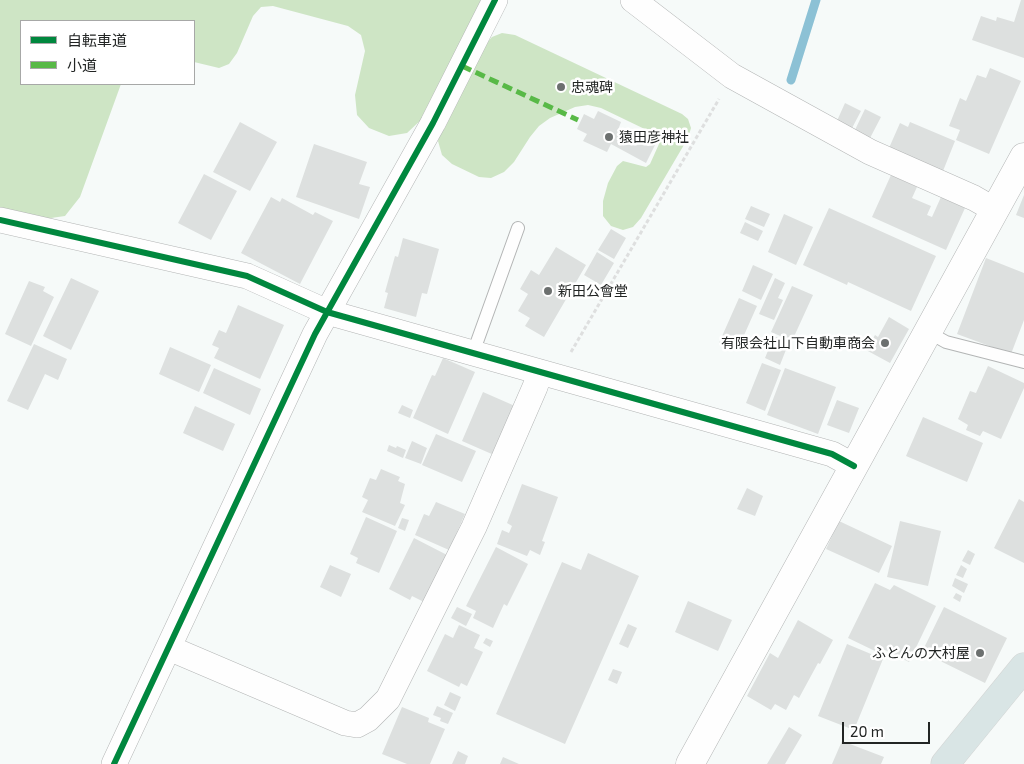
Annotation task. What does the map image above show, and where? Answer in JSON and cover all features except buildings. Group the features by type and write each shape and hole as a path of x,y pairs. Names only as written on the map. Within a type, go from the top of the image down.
{"main road":[{"path":"945,764 1024,667"}],"street":[{"path":"114,764 315,334 433,123 495,0"},
{"path":"633,0 732,76 870,152 974,198 995,210"},
{"path":"690,764 1024,158"},
{"path":"0,220 248,276 327,312 832,454 854,466"},
{"path":"169,648 345,723 357,725 368,719 388,699 470,536 535,387 549,375"}],"lane":[{"path":"473,353 518,228"},
{"path":"928,332 946,342 1024,362"}],"path":[{"path":"549,375 562,367 732,76"}],"green space":[{"path":"0,0 482,0 423,118 407,133 389,136 369,128 357,115 355,95 365,51 361,35 348,26 273,6 261,7 253,16 237,53 229,64 219,68 195,62 195,20 20,20 20,85 121,85 80,197 65,216 44,219 0,209"},
{"path":"502,33 515,35 682,114 688,119 691,128 688,138 641,218 633,227 623,230 611,226 603,216 603,201 608,183 617,166 623,161 646,167 650,164 659,144 659,138 655,134 601,108 588,105 575,107 550,118 539,126 530,137 514,162 504,172 491,178 479,177 452,164 442,155 438,141 442,128 483,47 492,37"}],"waterway":[{"path":"791,80 816,0"}],"marked path":[{"path":"462,66 578,120"}],"cycle path":[{"path":"114,764 315,334 433,123 495,0"},
{"path":"0,220 247,276 327,312 832,454 854,466"}],"place":[{"name":"忠魂碑","path":"561,87"},
{"name":"猿田彦神社","path":"609,137"},
{"name":"新田公會堂","path":"548,291"},
{"name":"有限会社山下自動車商会","path":"885,343"},
{"name":"ふとんの大村屋","path":"980,653"}]}
